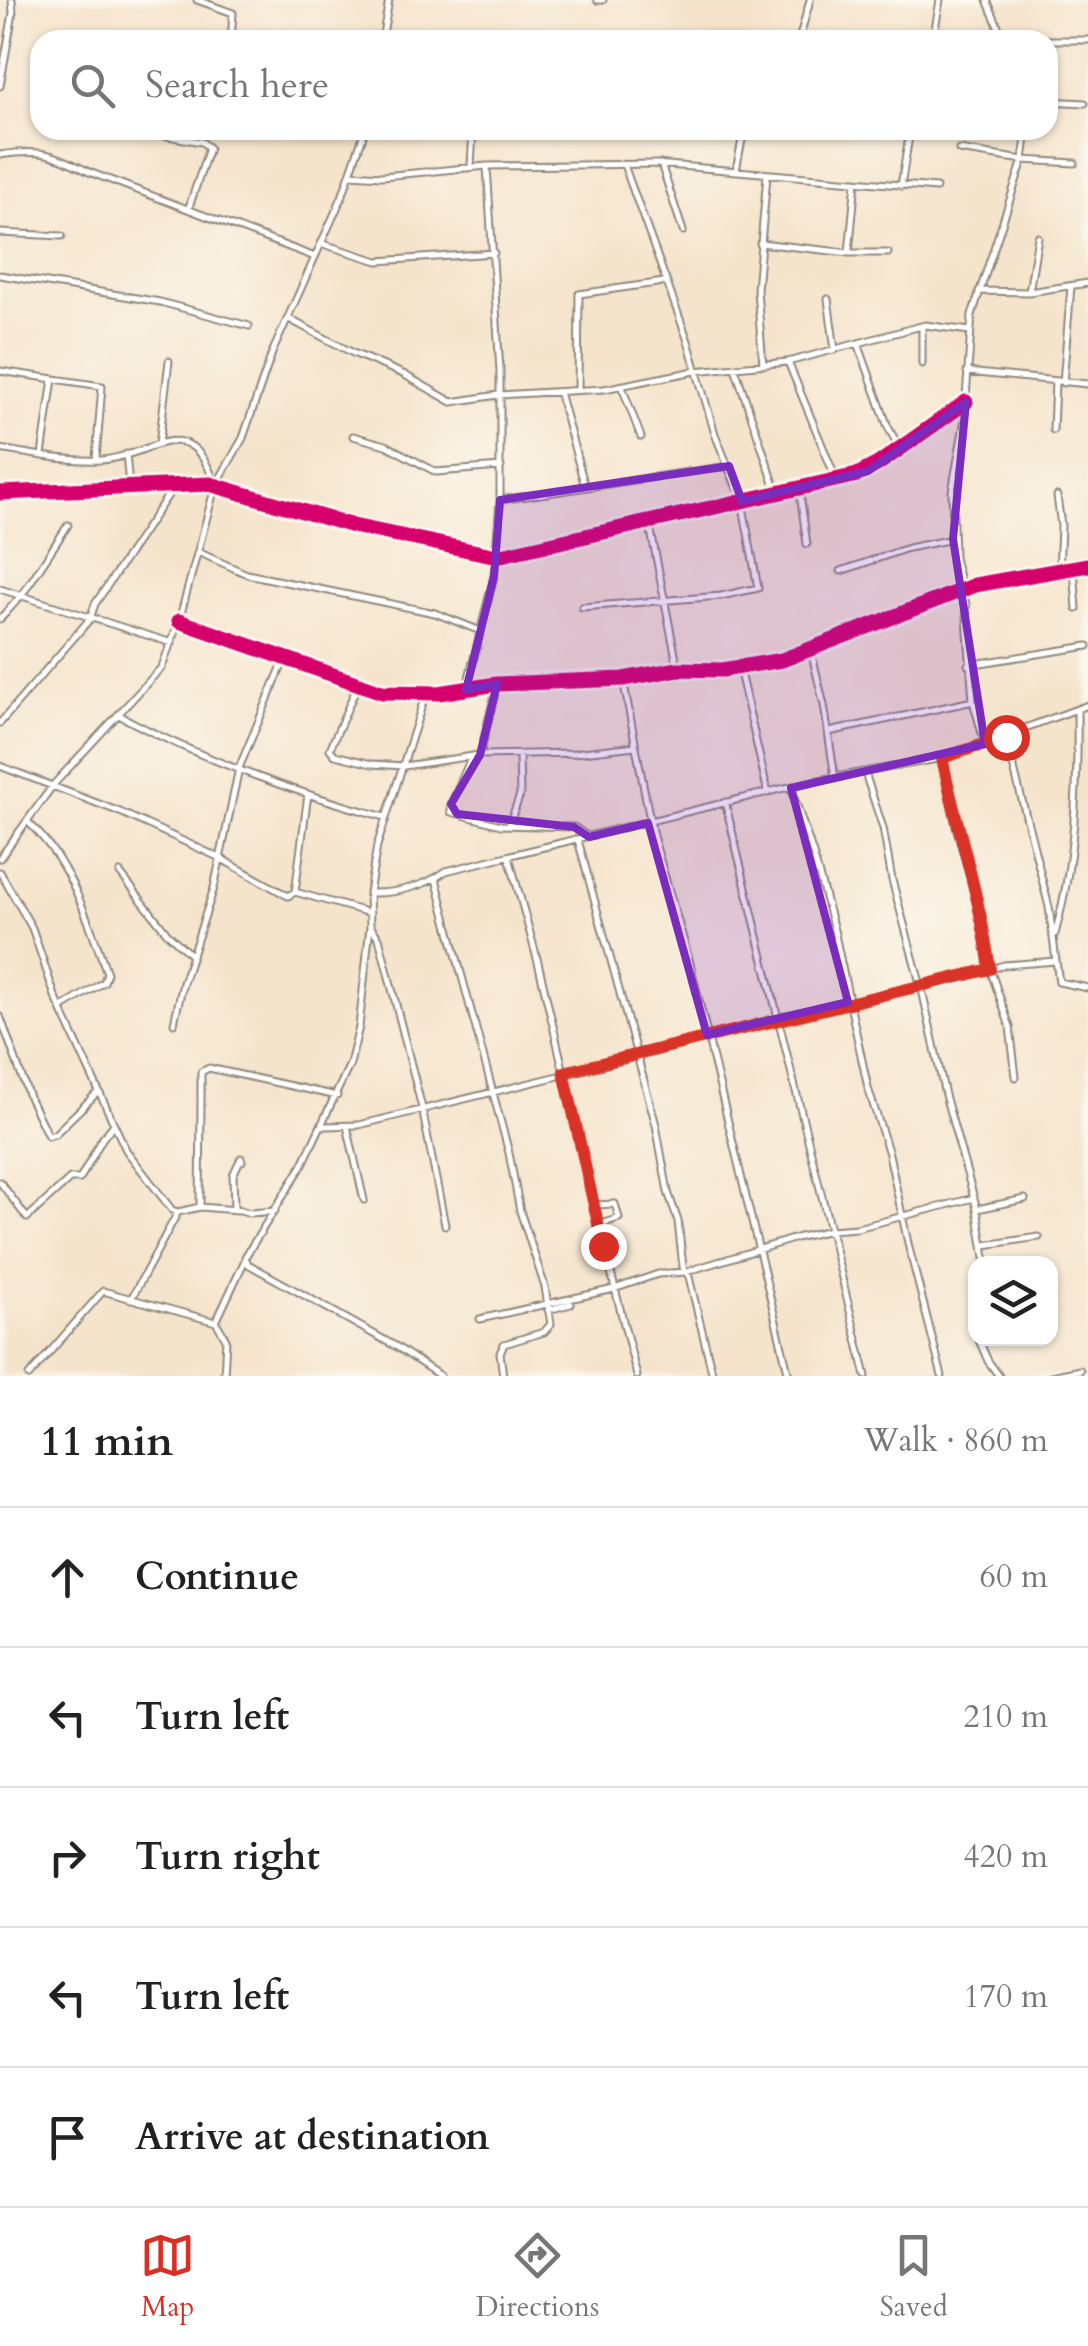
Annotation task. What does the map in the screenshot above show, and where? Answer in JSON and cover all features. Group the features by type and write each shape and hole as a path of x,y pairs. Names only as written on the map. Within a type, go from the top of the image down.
{"street":[{"path":"0,86 12,0"},
{"path":"197,0 233,13 232,30"},
{"path":"384,30 389,0"},
{"path":"802,30 810,0"},
{"path":"936,30 940,0"},
{"path":"987,0 1000,30"},
{"path":"1058,40 1088,40"},
{"path":"1058,102 1084,102"},
{"path":"189,207 209,148 190,140"},
{"path":"0,858 54,784 159,672 180,621 215,486 243,438 272,353 323,244 362,140"},
{"path":"471,166 473,140"},
{"path":"736,170 742,140"},
{"path":"901,186 908,140"},
{"path":"984,744 968,664 968,624 953,539 952,491 966,402 970,331 979,291 1023,160 1026,140"},
{"path":"959,150 1074,163"},
{"path":"0,155 28,151 55,154 89,172 315,258"},
{"path":"350,174 383,176 471,166 661,164 936,188"},
{"path":"661,164 682,230"},
{"path":"582,607 721,596 758,588 742,501 624,165"},
{"path":"466,690 497,556 500,500 500,371 488,166"},
{"path":"763,365 757,290 767,175"},
{"path":"848,254 856,181"},
{"path":"0,233 62,236"},
{"path":"1030,292 1038,237"},
{"path":"760,243 848,254 888,254"},
{"path":"323,244 378,261 494,254"},
{"path":"0,275 160,302 250,326"},
{"path":"578,390 579,294 664,282"},
{"path":"979,291 1030,292 1088,283"},
{"path":"1053,430 1071,286"},
{"path":"828,299 834,350"},
{"path":"289,319 452,402 622,387 695,372 788,362 922,326 970,331"},
{"path":"922,326 922,364"},
{"path":"858,343 899,447"},
{"path":"158,444 169,360"},
{"path":"788,362 836,480"},
{"path":"736,368 777,492"},
{"path":"0,371 102,386 96,460"},
{"path":"967,372 1088,384"},
{"path":"42,455 54,378"},
{"path":"622,387 641,438"},
{"path":"559,392 585,487"},
{"path":"0,494 128,486 215,486 352,526 497,556 868,471 966,402"},
{"path":"353,436 386,445 436,472 501,468"},
{"path":"0,449 96,460 114,459 174,442 197,448 215,486"},
{"path":"126,454 128,486"},
{"path":"500,500 729,466"},
{"path":"0,723 90,619 94,604 175,485"},
{"path":"799,487 807,544"},
{"path":"1057,496 1061,526 1059,572"},
{"path":"649,520 678,669"},
{"path":"0,619 22,595 68,525"},
{"path":"841,571 908,548 953,539"},
{"path":"198,552 247,574 435,612 478,630"},
{"path":"180,621 382,692 426,694 497,684 622,679 678,669 739,668 811,651 974,585 1088,565"},
{"path":"1074,568 1077,610"},
{"path":"0,589 172,642"},
{"path":"968,664 1088,646"},
{"path":"811,651 835,778"},
{"path":"174,1023 220,858 239,768 286,656"},
{"path":"739,668 768,794"},
{"path":"622,679 652,836 707,1035 789,1376"},
{"path":"358,684 330,749 335,756 404,766 476,756 593,752 635,746"},
{"path":"497,684 476,756 451,804 451,812 510,825 567,826 579,829 589,838"},
{"path":"216,1322 245,1260 323,1126 350,1064 359,1027 370,926 369,893 385,817 426,694"},
{"path":"829,732 973,700"},
{"path":"369,893 396,890 436,879 446,871 724,802 904,762 942,758 1088,704"},
{"path":"1055,935 1078,778 1078,709"},
{"path":"119,715 152,733 239,768 385,817"},
{"path":"1006,737 1055,935 1060,982 1088,988"},
{"path":"510,825 520,795 516,763 519,754"},
{"path":"505,755 516,763"},
{"path":"942,758 990,969 1010,1027 1016,1078"},
{"path":"0,766 54,784 220,858 292,896 308,794"},
{"path":"866,773 883,828 892,880 977,1209 986,1256"},
{"path":"791,788 814,854 868,1088 889,1154 942,1376"},
{"path":"724,802 866,1376"},
{"path":"28,822 71,879 108,974 104,982 61,1008"},
{"path":"578,840 678,1221 685,1272 713,1376"},
{"path":"509,857 637,1376"},
{"path":"0,872 32,928 61,1008 126,1150 167,1206 178,1212 200,1207 275,1211"},
{"path":"120,872 168,934 192,951"},
{"path":"436,879 551,1324 549,1330 502,1346 503,1376"},
{"path":"295,892 370,913"},
{"path":"370,926 382,952 422,1108 445,1225"},
{"path":"323,1126 347,1126 636,1057 776,1018 990,969 1056,962"},
{"path":"0,1016 29,1097 48,1136 99,1092"},
{"path":"200,1207 201,1072 209,1068 337,1096"},
{"path":"0,1182 27,1218 70,1179 80,1179 114,1124"},
{"path":"347,1126 364,1200"},
{"path":"237,1210 232,1204 232,1175 241,1158 242,1161"},
{"path":"480,1319 548,1306 830,1230 853,1229 974,1198"},
{"path":"977,1209 1025,1199"},
{"path":"594,1206 615,1204 620,1214 599,1226"},
{"path":"131,1299 178,1212"},
{"path":"985,1245 1039,1237"},
{"path":"245,1260 440,1376"},
{"path":"29,1376 103,1291 216,1322 226,1339 224,1376"},
{"path":"548,1306 571,1304"},
{"path":"982,1346 999,1376"},
{"path":"1051,1376 1081,1373 1088,1367"}],"highlighted area":[{"path":"966,402 953,539 985,744 791,788 848,1002 707,1035 648,823 589,837 574,827 457,814 451,804 480,755 497,684 466,690 494,576 500,500 729,466 742,501 868,471"}],"cycle path":[{"path":"0,493 210,484 353,526 497,556 857,475 966,402"},
{"path":"179,621 382,692 439,693 497,684 623,679 678,669 722,670 782,660 975,585 1088,565"}],"route":[{"path":"603,1246 564,1072 990,969 942,758 1006,737"}]}
